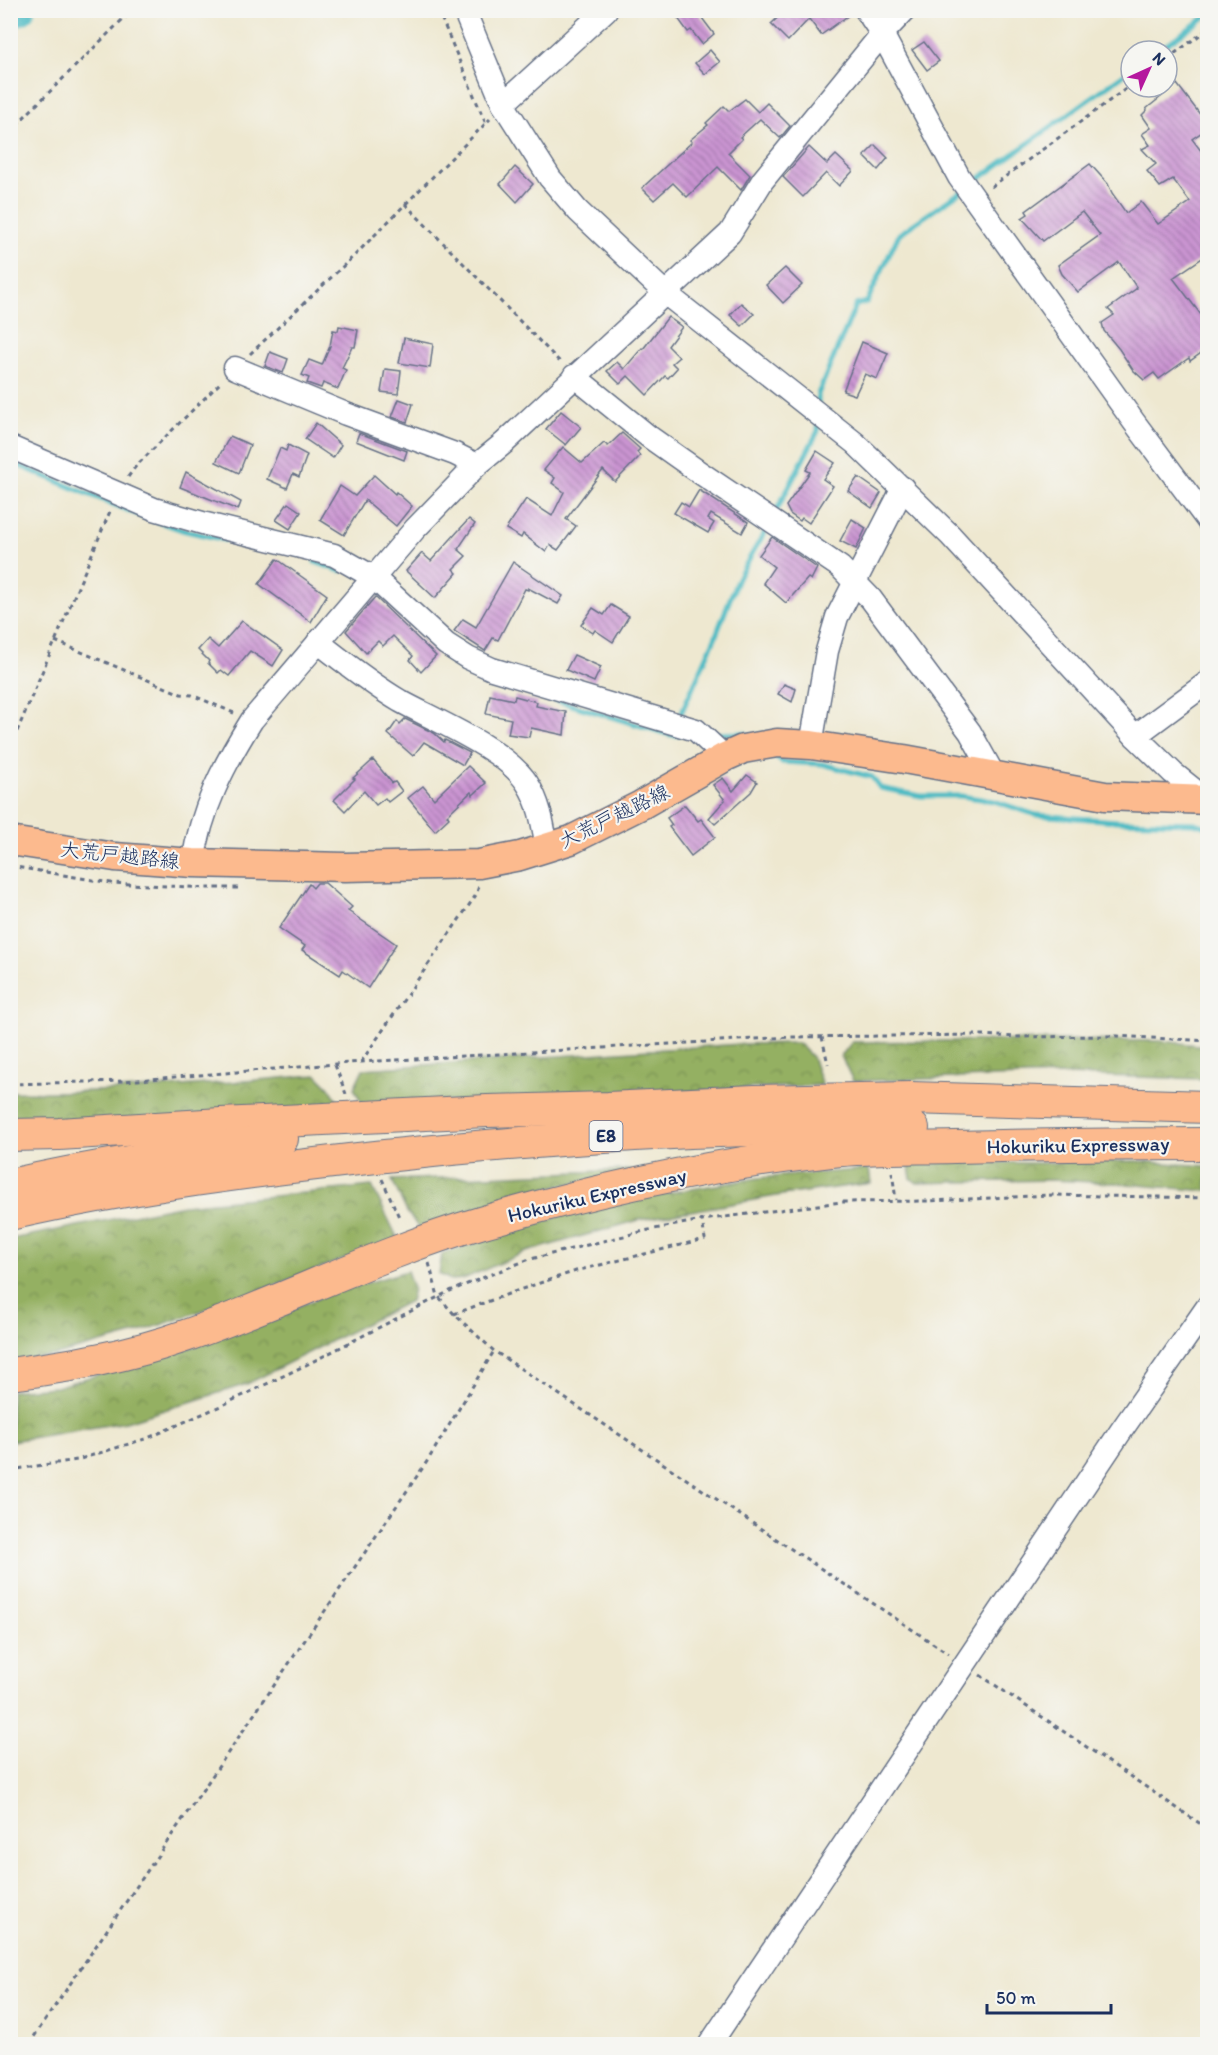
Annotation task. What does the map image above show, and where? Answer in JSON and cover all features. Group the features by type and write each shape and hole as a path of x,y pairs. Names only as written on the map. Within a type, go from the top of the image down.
{"highway":[{"name":"Hokuriku Expressway","path":"10,1135 487,1111 755,1101 911,1098 1208,1107"},
{"name":"Hokuriku Expressway","path":"10,1185 47,1176 155,1157 293,1137 489,1117 608,1108"},
{"name":"Hokuriku Expressway","path":"10,1214 142,1189 300,1165 596,1136 756,1128 1007,1129 1049,1127 1208,1134"},
{"name":"Hokuriku Expressway","path":"10,1374 89,1362 184,1336 395,1251 475,1224 634,1183 741,1163 834,1151 1045,1145 1208,1144"}],"main road":[{"name":"大荒戸越路線","path":"10,841 115,857 193,863 345,867 479,864 520,856 571,840 641,806 726,757 743,749 764,744 811,745 904,759 1106,796 1207,800"}],"street":[{"path":"464,10 503,104 550,178 564,195 621,253 665,293 855,443 903,488 950,535 1135,736 1173,773 1207,800"},
{"path":"503,104 606,10"},
{"path":"866,10 882,34 959,177 1208,521"},
{"path":"193,863 196,840 206,809 235,746 252,720 373,577 477,465 504,443 730,233 763,180 882,34 905,10"},
{"path":"235,368 346,414 455,454 477,465"},
{"path":"574,376 648,436 840,567 871,599 970,732 995,777"},
{"path":"10,447 168,513 334,555 373,577 446,644 468,658 492,669 696,730 726,757"},
{"path":"811,745 827,651 837,616 903,488"},
{"path":"318,642 366,680 474,740 515,769 526,782 539,807 547,848"},
{"path":"1135,736 1208,682"},
{"path":"710,2044 1121,1431 1208,1306"}],"path":[{"path":"10,131 124,18 139,10"},
{"path":"438,10 486,124"},
{"path":"1179,50 1208,29"},
{"path":"974,198 1119,94"},
{"path":"10,748 118,493 136,466 235,368 356,254 486,124 503,104"},
{"path":"405,203 574,376"},
{"path":"55,641 181,694 192,695 252,720"},
{"path":"361,1062 476,895 482,880 479,864"},
{"path":"10,1084 125,1081 361,1062 738,1040 983,1035 1117,1036 1208,1041"},
{"path":"822,1037 828,1064"},
{"path":"335,1065 350,1102"},
{"path":"892,1172 896,1200"},
{"path":"381,1178 399,1217"},
{"path":"10,1470 77,1460 148,1438 225,1404 380,1329 438,1296 527,1260 644,1231 702,1220 841,1202 929,1201 1052,1195 1208,1198"},
{"path":"454,1314 576,1271 705,1239 702,1220"},
{"path":"429,1262 438,1296 494,1351 965,1664 1208,1829"},
{"path":"29,2044 428,1460 494,1351"}],"green space":[{"path":"1160,1041 1207,1046 1207,1079 1064,1075 853,1081 841,1056 852,1042"},
{"path":"798,1043 812,1057 822,1085 363,1106 354,1088 363,1069 741,1044"},
{"path":"317,1075 329,1087 344,1110 11,1126 10,1092 126,1090"},
{"path":"908,1161 1038,1163 1135,1161 1207,1166 1207,1191 1051,1180 917,1183 911,1178"},
{"path":"651,1169 534,1190 419,1228 407,1212 392,1180"},
{"path":"869,1169 871,1183 782,1195 639,1220 526,1252 463,1279 451,1280 439,1274 442,1254 566,1214 644,1197 758,1178"},
{"path":"372,1186 398,1239 137,1333 56,1355 11,1361 11,1239 184,1205"},
{"path":"407,1271 413,1288 410,1301 247,1384 126,1422 11,1441 11,1391 56,1387 202,1344 327,1295"}],"building":[{"path":"672,10 696,10 714,34 702,44 691,30 688,32"},
{"path":"786,10 853,10 853,12 821,35 809,19 788,41 771,24"},
{"path":"924,42 939,61 927,70 912,50"},
{"path":"710,50 720,62 705,74 695,63"},
{"path":"1179,87 1208,125 1208,128 1192,139 1208,160 1208,254 1173,278 1208,324 1208,348 1159,379 1154,373 1144,380 1133,370 1104,331 1102,323 1114,315 1108,309 1137,288 1119,262 1078,292 1062,274 1058,265 1100,235 1082,212 1043,241 1022,218 1028,214 1026,211 1090,164 1108,184 1126,213 1141,202 1158,224 1190,202 1173,179 1160,187 1147,171 1156,164 1142,149 1150,145 1142,134 1151,128 1142,115 1158,99 1179,99"},
{"path":"745,99 758,112 767,103 790,126 780,138 760,119 740,137 742,139 728,153 750,175 741,190 718,167 687,197 673,183 654,200 642,188 692,142 690,140 708,125 706,123 724,106 729,111"},
{"path":"875,145 888,158 878,170 864,156"},
{"path":"809,147 827,164 836,155 853,171 839,186 826,173 803,197 783,177"},
{"path":"515,167 533,184 517,202 500,184"},
{"path":"785,268 802,285 783,303 766,285"},
{"path":"741,303 754,314 742,326 730,315"},
{"path":"668,317 682,327 668,346 679,357 672,363 677,368 668,378 665,376 647,395 628,376 620,384 607,371 617,362 624,369"},
{"path":"339,326 358,330 355,347 352,347 342,368 346,370 338,389 323,383 321,388 307,383 309,378 302,375 309,360 322,365 330,346 333,330 338,331"},
{"path":"404,338 433,344 430,368 399,363"},
{"path":"862,342 888,353 877,379 865,374 855,395 843,391"},
{"path":"270,352 288,359 283,373 265,366"},
{"path":"385,369 401,371 398,394 381,392"},
{"path":"399,399 413,404 407,422 392,417"},
{"path":"561,411 581,427 566,445 546,429"},
{"path":"316,423 341,445 333,458 305,439"},
{"path":"359,433 407,451 404,460 356,441"},
{"path":"622,433 640,449 637,452 640,456 615,482 603,470 566,519 576,526 558,550 550,545 546,552 523,534 521,538 506,529 526,499 552,516 564,492 552,483 555,478 544,470 563,447 582,463 604,443 608,446"},
{"path":"230,436 250,445 239,473 216,462"},
{"path":"288,445 307,455 299,477 293,474 287,488 267,479 280,448 286,451"},
{"path":"817,451 835,463 823,479 833,486 809,523 802,518 800,521 790,514 786,506 810,472 806,470"},
{"path":"186,472 241,502 238,510 180,487"},
{"path":"374,475 412,506 396,526 365,500 344,535 320,520 340,486 355,496"},
{"path":"858,477 881,493 872,508 848,491"},
{"path":"699,490 748,522 742,533 711,514 708,519 714,523 708,533 674,513 681,502 689,507"},
{"path":"288,503 301,512 290,529 276,520"},
{"path":"469,519 475,524 458,549 466,556 453,569 457,573 435,598 406,571 422,553 431,561"},
{"path":"852,519 866,528 856,549 840,541"},
{"path":"772,537 817,568 811,580 808,578 786,603 763,583 774,567 759,555"},
{"path":"277,559 327,595 311,622 259,584"},
{"path":"513,562 563,596 558,604 528,588 528,590 525,589 498,640 493,638 485,651 454,631 463,619 476,627"},
{"path":"375,597 436,656 421,672 410,660 413,656 393,636 383,646 378,641 366,653 346,631"},
{"path":"611,605 629,616 613,642 595,630 593,633 581,625 593,608 604,615"},
{"path":"242,621 283,650 273,666 250,651 229,676 221,670 218,673 198,650 208,639 218,648"},
{"path":"574,655 601,667 594,682 566,670"},
{"path":"784,684 796,689 792,702 778,694"},
{"path":"490,695 514,700 515,696 537,702 536,706 566,712 564,735 531,728 529,737 508,734 511,719 486,714"},
{"path":"405,719 434,733 444,742 445,740 470,753 463,765 424,742 413,756 388,734 397,721 400,724"},
{"path":"373,760 392,783 395,782 402,791 388,802 385,798 376,805 364,791 345,811 334,800"},
{"path":"468,766 486,783 473,795 471,792 447,815 449,818 435,831 408,798 423,786 434,799"},
{"path":"747,775 757,782 751,792 715,824 709,818 725,800 713,785 723,778 733,791"},
{"path":"685,805 698,821 701,819 715,837 691,856 669,827 672,825 667,818"},
{"path":"317,883 325,883 352,907 348,911 396,944 368,988 343,970 340,975 302,950 305,946 279,928 309,884 313,888"}],"waterway":[{"path":"10,14 20,10"},
{"path":"1174,39 1208,15"},
{"path":"972,184 1119,78"},
{"path":"818,404 818,394 856,305 867,302 899,234 962,191"},
{"path":"773,517 818,431 818,423"},
{"path":"10,462 144,517"},
{"path":"153,520 182,530 225,540"},
{"path":"678,720 715,638 738,578 769,525"},
{"path":"315,562 340,571"},
{"path":"447,658 463,669 489,680 671,735 679,735"},
{"path":"712,734 744,733 751,738"},
{"path":"771,753 782,762 822,764 872,777 880,788 921,796 961,796 994,801 1036,815 1117,821 1194,823 1208,827"}]}
